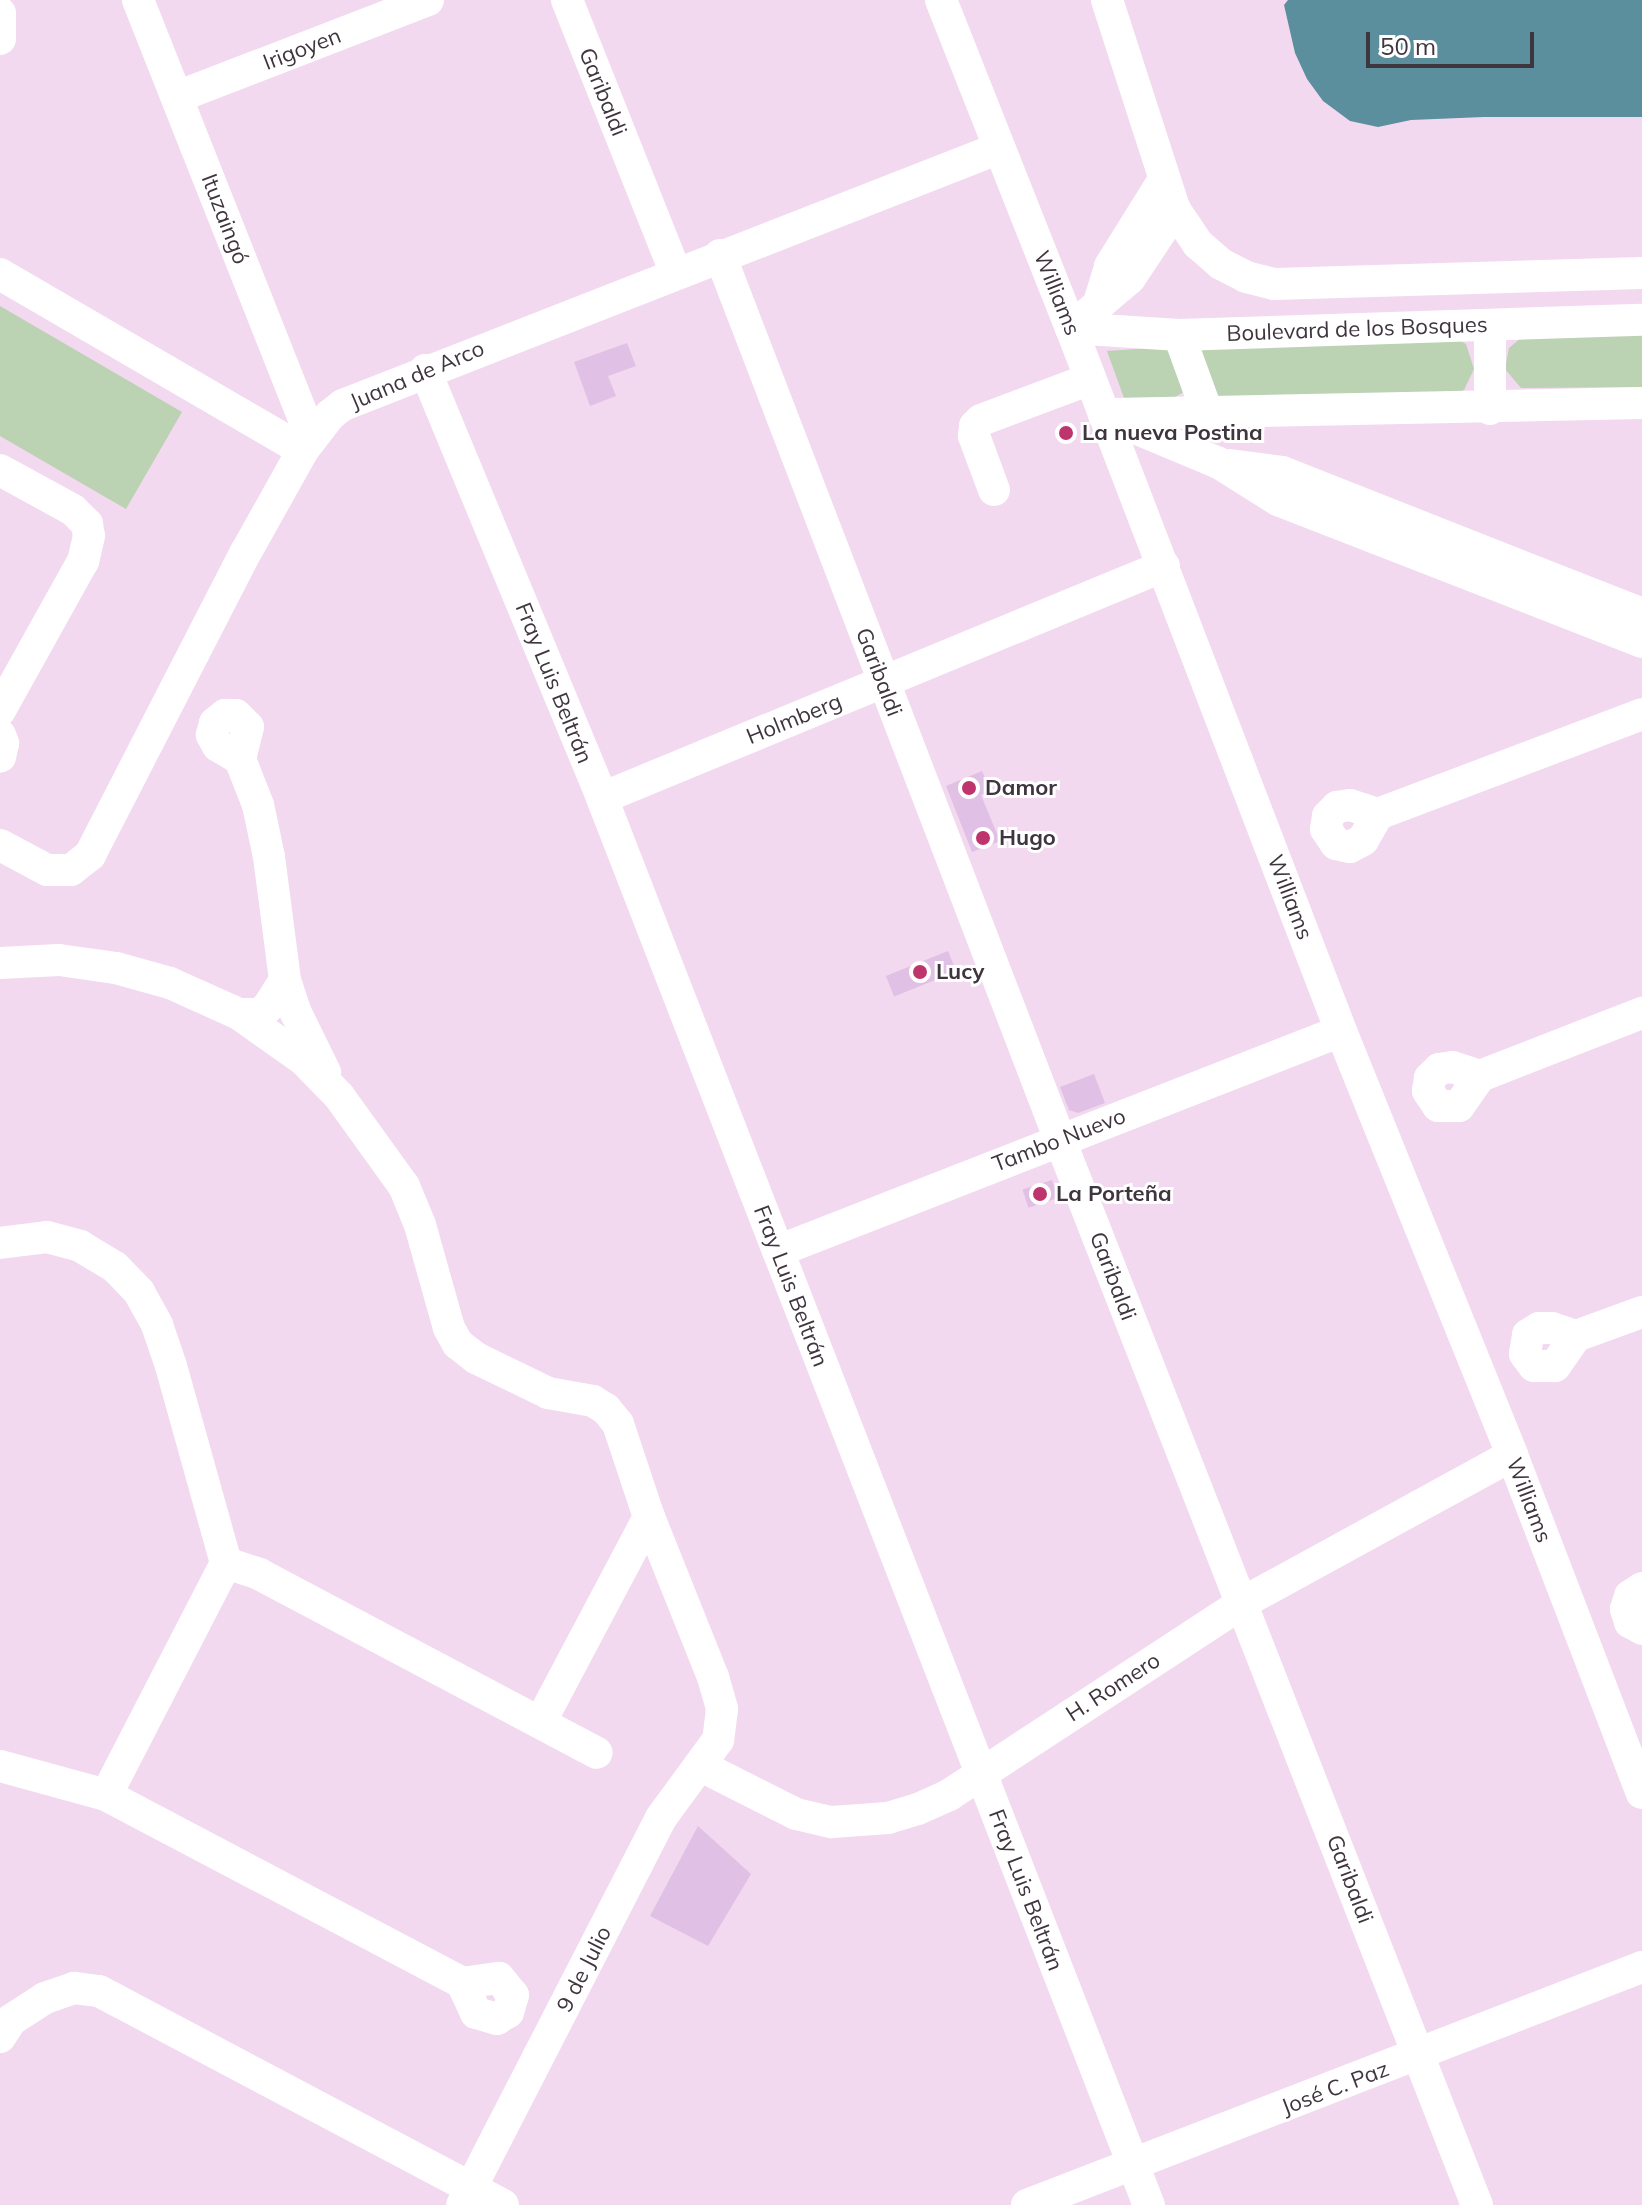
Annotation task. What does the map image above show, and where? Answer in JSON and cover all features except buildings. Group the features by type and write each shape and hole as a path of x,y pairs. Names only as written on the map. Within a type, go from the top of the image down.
{"street":[{"name":"Ituzaingó","path":"138,0 307,444"},
{"name":"Irigoyen","path":"177,97 428,0"},
{"name":"Garibaldi","path":"567,0 675,272"},
{"name":"Williams","path":"941,0 997,149 1164,566 1341,1031 1512,1455 1642,1793"},
{"path":"1107,0 1169,196 1198,244 1221,264 1246,277 1274,284 1642,273"},
{"path":"0,13 0,39"},
{"name":"Juana de Arco","path":"0,845 47,870 71,870 90,855 246,552 307,444 343,405 675,272 997,149"},
{"path":"1071,328 1130,278 1169,196"},
{"name":"Garibaldi","path":"720,255 1060,1140 1477,2205"},
{"path":"0,274 307,444"},
{"name":"Boulevard de los Bosques","path":"1071,328 1179,335 1642,320"},
{"path":"1490,325 1490,409"},
{"path":"1179,335 1207,412"},
{"name":"Fray Luis Beltrán","path":"425,370 602,798 1149,2205"},
{"path":"994,490 974,436 975,426 981,420 1090,379"},
{"path":"1104,415 1490,409 1642,403"},
{"path":"1104,415 1219,463 1278,500 1642,642"},
{"path":"1219,463 1282,472 1642,614"},
{"path":"0,470 73,510 87,524 89,536 83,561 0,710"},
{"name":"Holmberg","path":"602,798 1164,566"},
{"path":"1378,814 1642,714"},
{"path":"0,735 3,743 0,757"},
{"path":"240,759 258,805 269,857 285,980 317,1058 339,1096 404,1186 420,1225 449,1328 458,1344 476,1358 548,1393 593,1401 606,1409 618,1424 649,1517 720,1696 709,1753"},
{"path":"0,963 59,960 116,968 170,983 239,1014 304,1060 339,1096"},
{"path":"239,1014 259,1014 268,1007 285,980"},
{"path":"1480,1076 1642,1013"},
{"name":"Tambo Nuevo","path":"778,1251 1341,1031"},
{"path":"0,1243 47,1237 80,1246 115,1267 139,1292 157,1325 166,1352 226,1563 106,1795"},
{"path":"1576,1336 1642,1312"},
{"name":"H. Romero","path":"709,1753 796,1814 832,1822 888,1818 918,1809 949,1795 1242,1603 1512,1455"},
{"path":"541,1721 649,1517"},
{"path":"226,1563 259,1574 597,1753"},
{"path":"1642,1588 1630,1596 1626,1609 1630,1622 1642,1629"},
{"name":"9 de Julio","path":"466,2196 661,1818 709,1753"},
{"path":"0,1766 106,1795 462,1983"},
{"name":"José C. Paz","path":"1027,2205 1419,2056 1642,1967"},
{"path":"0,2037 11,2020 45,1998 74,1988 99,1991 466,2196 503,2205"}],"green space":[{"path":"0,306 182,412 126,509 0,436"},
{"path":"1642,331 1642,387 1521,388 1505,369 1509,348 1522,337"},
{"path":"1453,337 1466,344 1474,369 1464,390 1455,394 1222,397 1215,395 1201,351 1208,345"},
{"path":"1165,347 1173,356 1184,392 1175,397 1124,398 1107,351"}],"water":[{"path":"1288,0 1642,0 1642,117 1484,117 1411,120 1378,127 1350,121 1323,101 1307,79 1295,53 1284,5"}],"place":[{"name":"La nueva Postina","path":"1066,433"},
{"name":"Damor","path":"969,788"},
{"name":"Hugo","path":"983,838"},
{"name":"Lucy","path":"920,972"},
{"name":"La Porteña","path":"1040,1194"}]}
